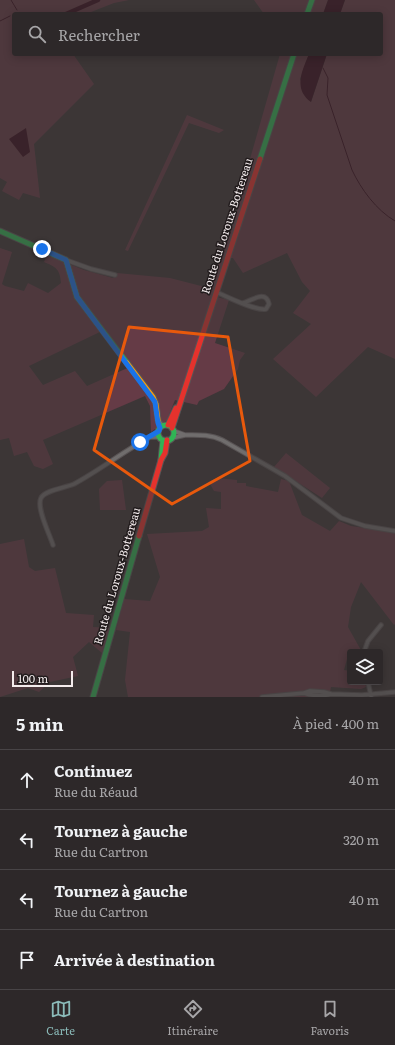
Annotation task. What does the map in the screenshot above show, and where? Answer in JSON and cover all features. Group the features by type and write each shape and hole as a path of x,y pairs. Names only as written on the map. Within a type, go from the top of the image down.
{"main road":[{"path":"308,12 312,0"},
{"name":"Route du Loroux-Bottereau","path":"93,697 161,460 165,453 166,432 180,404 293,56"},
{"path":"0,231 66,260 77,297 153,397 156,404 158,420"}],"street":[{"path":"66,260 91,269 116,275"},
{"path":"216,292 243,303 263,310 268,307 269,304 265,297 260,296 243,303"},
{"path":"158,420 166,432 185,436"},
{"path":"53,545 39,503 41,497 47,493 72,484 150,437 166,432 185,436 204,435 216,437 285,476 341,518 365,526 395,530"},
{"path":"365,649 368,641 382,625"},
{"path":"369,685 371,696"},
{"path":"262,697 304,693 310,691 331,694 371,696 394,693"}],"highlighted area":[{"path":"129,327 228,337 250,461 172,504 94,450"}],"shaded area":[{"path":"0,0 129,0 114,3 91,12 12,12 12,56 74,56 94,84 34,144 40,198 23,193 19,200 2,191 7,182 0,178"},
{"path":"254,0 328,0 324,12 263,12"},
{"path":"328,0 345,0 341,12 324,12"},
{"path":"345,0 395,0 395,359 368,347 316,397 273,359 311,324 293,313 310,291 302,282 287,253 243,273 233,258 230,258 216,297 229,300 215,343 245,353 240,360 238,369 224,389 199,401 197,405 175,400 167,420 151,432 150,406 145,396 43,440 53,464 43,469 34,466 27,452 14,456 9,438 0,440 0,248 12,252 2,284 24,291 28,283 48,293 61,283 60,275 57,269 44,262 47,255 84,270 113,278 117,273 170,278 209,288 231,232 242,195 242,187 279,56 308,56 300,79 311,102 326,56 383,56 383,12 341,12","holes":["104,330 132,366 87,386 75,371 43,385 29,366"]},
{"path":"308,56 326,56 311,102 305,97 301,86 304,67"},
{"path":"187,115 224,130 219,133 189,123 128,251 125,250"},
{"path":"26,128 30,152 23,157 9,139"},
{"path":"286,453 330,488 322,498 274,467"},
{"path":"217,478 237,480 237,483 246,483 246,486 278,492 281,479 289,481 302,515 330,531 339,521 351,526 395,532 395,624 394,625 361,582 351,607 348,627 360,649 347,649 347,659 344,670 347,670 347,685 366,685 366,687 361,689 331,687 329,697 128,697 125,680 130,632 116,630 124,599 150,601 160,577 147,534 202,531 209,527 206,508 221,509 221,492 214,491 209,482"},
{"path":"122,480 126,510 100,510 99,489 107,481"},
{"path":"24,539 29,567 35,571 55,568 66,613 94,615 93,627 110,628 102,653 89,642 73,657 78,676 50,682 39,692 28,688 0,697 0,544"}],"waterway":[{"path":"11,0 17,10"},
{"path":"71,12 98,0"},
{"path":"0,21 10,16"},
{"path":"323,68 328,78 327,95 352,170 375,205 395,221"}],"traffic: fast":[{"path":"308,12 312,0"},
{"path":"260,159 293,56"},
{"path":"0,231 66,260 77,297 127,363"},
{"path":"166,425 173,430 174,433 169,440 166,441 159,436 158,433 163,426 166,425"},
{"path":"161,460 163,440"},
{"path":"93,697 139,536"}],"traffic: slow":[{"path":"127,363 153,397 156,404 158,420"}],"traffic: jam":[{"path":"172,428 260,159"},
{"path":"168,425 176,408"},
{"path":"139,536 161,460 165,453 167,440"}],"route":[{"path":"42,249 66,260 75,294 109,341 153,397 157,408 158,423 160,428 159,431 140,442"}]}
